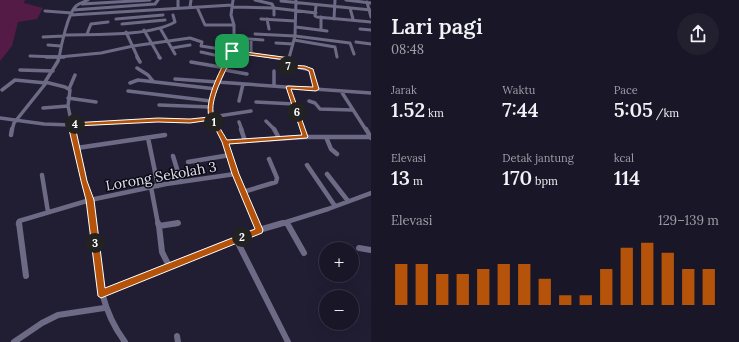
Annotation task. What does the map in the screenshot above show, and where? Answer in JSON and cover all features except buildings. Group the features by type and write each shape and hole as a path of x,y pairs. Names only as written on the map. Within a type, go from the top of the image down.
{"street":[{"path":"11,135 12,126 46,83 46,80 53,71 59,57 63,36 72,13 79,4 88,0"},
{"path":"79,4 150,0"},
{"path":"72,13 156,4 158,0"},
{"path":"178,0 178,8"},
{"path":"190,7 191,0"},
{"path":"234,0 231,18 234,25 235,38 230,58 211,101 210,108 212,118 225,142 235,174 259,230"},
{"path":"255,0 270,3 274,8 274,15"},
{"path":"314,0 316,16 371,22"},
{"path":"334,19 335,0"},
{"path":"346,0 371,3"},
{"path":"118,13 119,1"},
{"path":"282,1 296,1 315,5 370,10"},
{"path":"296,1 295,36 288,59 288,66 305,67 312,70 316,89"},
{"path":"367,2 371,17"},
{"path":"45,11 61,13 118,13 190,7 232,6 274,8 316,13"},
{"path":"197,7 205,25 234,25"},
{"path":"350,8 353,20"},
{"path":"133,12 137,31"},
{"path":"116,18 163,15"},
{"path":"43,37 126,32 160,28 173,24 175,21 173,16"},
{"path":"321,17 321,30"},
{"path":"261,19 296,21"},
{"path":"267,19 270,29"},
{"path":"122,24 165,20"},
{"path":"87,34 92,23 108,22"},
{"path":"296,27 327,31"},
{"path":"160,28 175,54"},
{"path":"360,29 371,30"},
{"path":"144,30 160,58"},
{"path":"126,32 140,62"},
{"path":"255,34 295,36 351,44 354,54"},
{"path":"30,56 59,57 112,51 133,46 192,38 202,43 201,46 288,59"},
{"path":"235,38 263,40"},
{"path":"251,40 251,54"},
{"path":"294,40 335,47 337,57"},
{"path":"276,42 293,44"},
{"path":"356,42 371,44"},
{"path":"48,45 61,46"},
{"path":"172,48 190,45"},
{"path":"201,52 230,58"},
{"path":"191,62 247,74"},
{"path":"137,68 148,75 153,82"},
{"path":"20,70 53,71"},
{"path":"274,71 274,86"},
{"path":"75,75 70,89 68,106 71,125 90,200 101,293 104,308 110,322 125,342"},
{"path":"175,79 371,93"},
{"path":"2,90 15,80 46,83 70,89"},
{"path":"130,83 137,80 216,89"},
{"path":"239,101 244,84"},
{"path":"288,87 305,137"},
{"path":"128,91 211,101"},
{"path":"341,91 371,138"},
{"path":"68,98 96,102"},
{"path":"309,101 315,103 320,109 352,110"},
{"path":"256,102 294,104"},
{"path":"159,105 210,108"},
{"path":"43,108 68,106"},
{"path":"0,118 71,125 158,120 190,121 230,115 242,111 251,111"},
{"path":"266,121 273,127 279,138"},
{"path":"239,122 245,141"},
{"path":"77,148 165,135"},
{"path":"225,142 305,137 371,138"},
{"path":"326,137 331,149 337,154"},
{"path":"148,138 158,186"},
{"path":"188,162 230,155"},
{"path":"173,156 181,182"},
{"path":"243,192 276,182 277,178 269,159"},
{"path":"307,165 335,206"},
{"name":"Lorong Sekolah 3","path":"26,276 18,222 21,220 90,200 151,187 235,174"},
{"path":"327,174 348,201"},
{"path":"42,175 48,212"},
{"path":"151,187 159,226 162,252 169,266"},
{"path":"101,293 259,230 371,193"},
{"path":"287,222 304,252"},
{"path":"159,226 178,223"},
{"path":"236,239 288,342"},
{"path":"359,248 371,250"},
{"path":"14,342 42,323 58,315 104,308"}],"shaded area":[{"path":"0,0 25,0 24,3 43,8 37,19 18,22 12,46 0,61"}],"route":[{"path":"232,51 211,101 210,111 212,118 225,142 235,174 259,230 101,293 90,200 71,125 158,120 190,121 212,118 225,142 305,137 288,87 316,89 312,70 305,67 288,66 288,59 232,51"}]}
